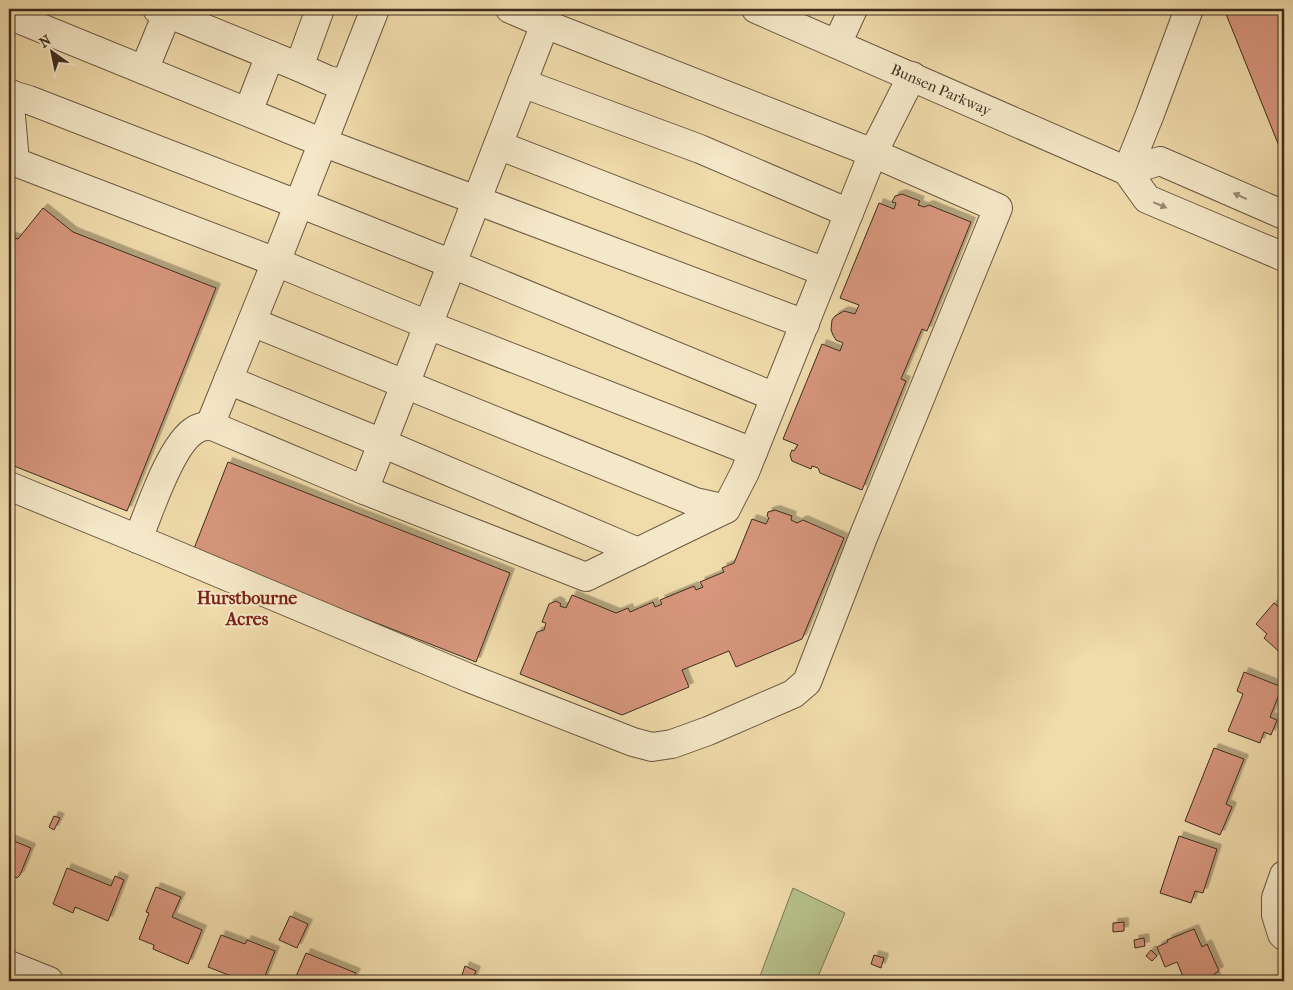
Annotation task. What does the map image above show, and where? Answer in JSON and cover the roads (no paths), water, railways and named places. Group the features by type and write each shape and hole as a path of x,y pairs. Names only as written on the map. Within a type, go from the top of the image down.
{"street":[{"path":"299,67 320,9"},
{"path":"210,425 375,9"},
{"path":"9,486 469,678 633,742 652,747 672,744 708,731 793,694 807,682 864,535 998,208 873,153 510,9"},
{"name":"Bunsen Parkway","path":"756,9 1128,171"},
{"path":"837,44 853,9"},
{"path":"1128,171 1189,9"},
{"path":"144,70 164,10 328,80 345,84"},
{"path":"9,15 323,142 805,324"},
{"path":"364,490 545,24"},
{"path":"248,112 270,55"},
{"path":"138,539 169,463 186,438 196,429 210,425 364,490 586,578 726,509 745,472 873,153 912,76"},
{"path":"522,83 700,149 849,212"},
{"path":"753,452 428,325 276,262 12,160 9,94 29,100 284,199 299,203 775,397"},
{"path":"498,145 825,272"},
{"path":"1128,171 1160,161 1284,215"},
{"path":"1128,171 1147,199 1284,257"},
{"path":"252,322 695,502 726,509"},
{"path":"228,380 638,552"},
{"path":"1284,875 1276,898 1276,915 1284,936"},
{"path":"9,965 49,981"}],"district":[{"name":"Hurstbourne Acres","path":"247,608"}]}
